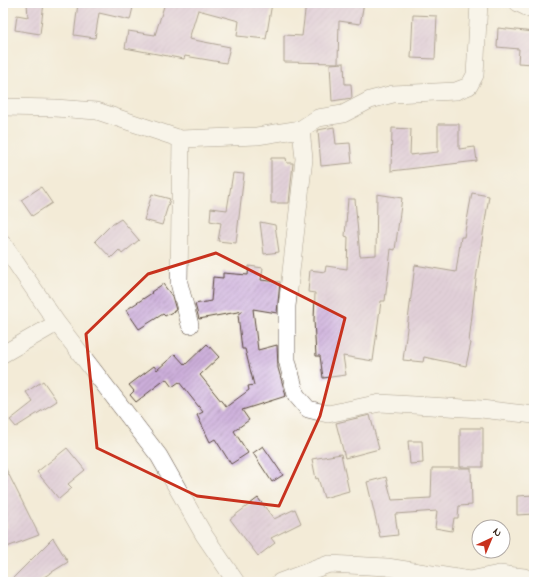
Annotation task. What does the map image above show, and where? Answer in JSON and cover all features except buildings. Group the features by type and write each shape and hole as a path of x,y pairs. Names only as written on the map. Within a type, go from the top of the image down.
{"street":[{"path":"3,107 55,108 97,111 181,139 257,136 300,129 318,118 343,114 370,100 393,94 456,91 469,86 475,75 479,3"},
{"path":"518,3 534,11"},
{"path":"300,129 304,159 287,306 287,360 296,395 308,409 328,414 380,403 480,409 534,415"},
{"path":"181,139 179,284 190,325"},
{"path":"3,244 57,323 159,456 204,535 236,582"},
{"path":"3,354 57,323"},
{"path":"280,582 329,564 387,566 470,580 499,574 524,577 531,582"}],"highlighted area":[{"path":"216,253 345,318 320,416 279,506 197,496 97,448 86,334 148,274"}]}
